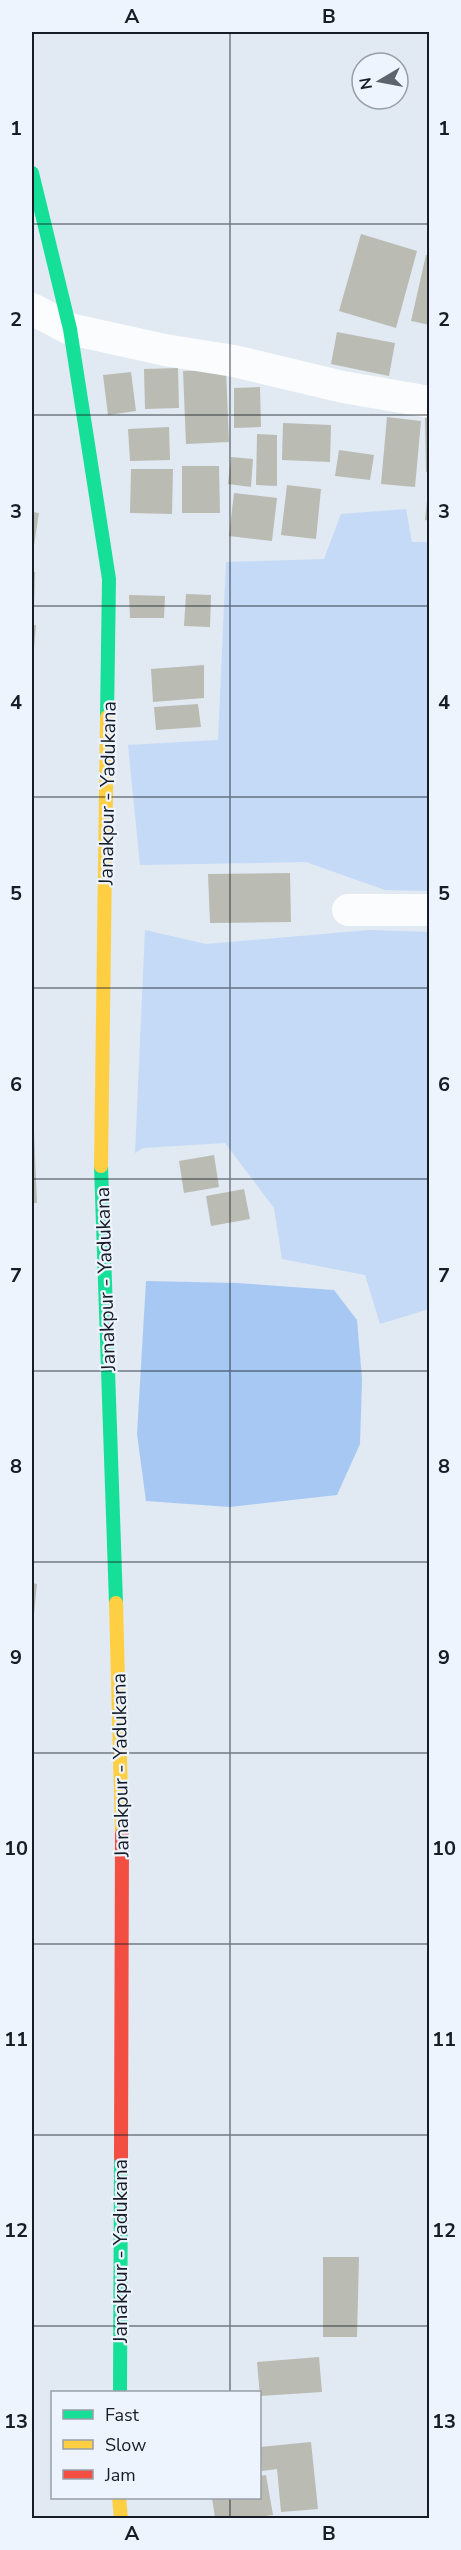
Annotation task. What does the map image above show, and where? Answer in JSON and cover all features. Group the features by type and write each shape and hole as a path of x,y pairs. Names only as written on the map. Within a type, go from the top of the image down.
{"street":[{"name":"Janakpur - Yadukana","path":"32,173 70,329 110,579 101,1198 123,1780 120,2391"},
{"path":"32,309 70,329 165,350 234,361 343,387 429,402"},
{"path":"348,910 429,910"},
{"path":"119,2499 122,2518"}],"shaded area":[{"path":"406,509 412,542 429,542 429,891 385,890 306,862 140,865 128,745 218,740 226,562 324,559 341,514"},
{"path":"145,930 206,944 369,930 429,932 429,1309 380,1324 365,1275 282,1259 274,1208 225,1143 143,1148 135,1153"},
{"path":"146,1281 237,1283 334,1290 357,1320 362,1379 360,1444 337,1495 230,1507 146,1501 137,1434"}],"building":[{"path":"361,234 417,251 396,328 339,311"},
{"path":"426,255 430,256 430,325 411,321"},
{"path":"337,332 395,343 389,376 331,364"},
{"path":"178,368 179,408 145,409 144,369"},
{"path":"226,369 229,442 186,444 183,371"},
{"path":"131,372 136,411 108,415 103,375"},
{"path":"260,387 261,427 234,428 234,388"},
{"path":"425,416 430,416 430,472 426,472"},
{"path":"387,417 421,421 415,487 381,484"},
{"path":"283,423 331,425 330,462 282,460"},
{"path":"169,427 170,460 130,461 128,429"},
{"path":"257,434 277,435 277,486 256,485"},
{"path":"339,450 374,455 370,480 335,476"},
{"path":"231,457 253,459 251,487 228,484"},
{"path":"182,466 219,466 220,513 182,513"},
{"path":"131,469 173,469 172,514 130,513"},
{"path":"287,485 321,489 316,539 281,535"},
{"path":"428,490 430,490 430,521 425,520"},
{"path":"234,493 277,498 272,541 229,536"},
{"path":"32,512 39,513 33,552 32,552"},
{"path":"32,572 35,572 34,608 32,608"},
{"path":"186,594 211,595 210,627 184,626"},
{"path":"129,595 165,596 164,618 130,618"},
{"path":"32,625 36,625 33,660 32,660"},
{"path":"204,665 204,698 153,702 151,669"},
{"path":"198,704 201,727 156,730 154,707"},
{"path":"290,873 291,922 210,923 208,874"},
{"path":"32,1132 34,1132 37,1203 32,1203"},
{"path":"214,1155 219,1187 184,1193 179,1161"},
{"path":"244,1189 250,1219 211,1226 206,1196"},
{"path":"32,1583 37,1584 34,1614 32,1614"},
{"path":"323,2257 359,2257 357,2337 323,2337"},
{"path":"319,2357 322,2392 261,2396 257,2362"},
{"path":"311,2442 318,2509 281,2512 277,2469 262,2471 261,2447"},
{"path":"266,2475 273,2515 215,2518 212,2499 261,2499 261,2476"}],"traffic: fast":[{"path":"32,173 70,329 109,579 107,717"},
{"path":"101,1166 116,1603"},
{"path":"120,2391 121,2157"}],"traffic: slow":[{"path":"101,1166 107,717"},
{"path":"116,1603 122,1834"},
{"path":"119,2499 121,2518"}],"traffic: jam":[{"path":"121,2157 122,1834"}]}
